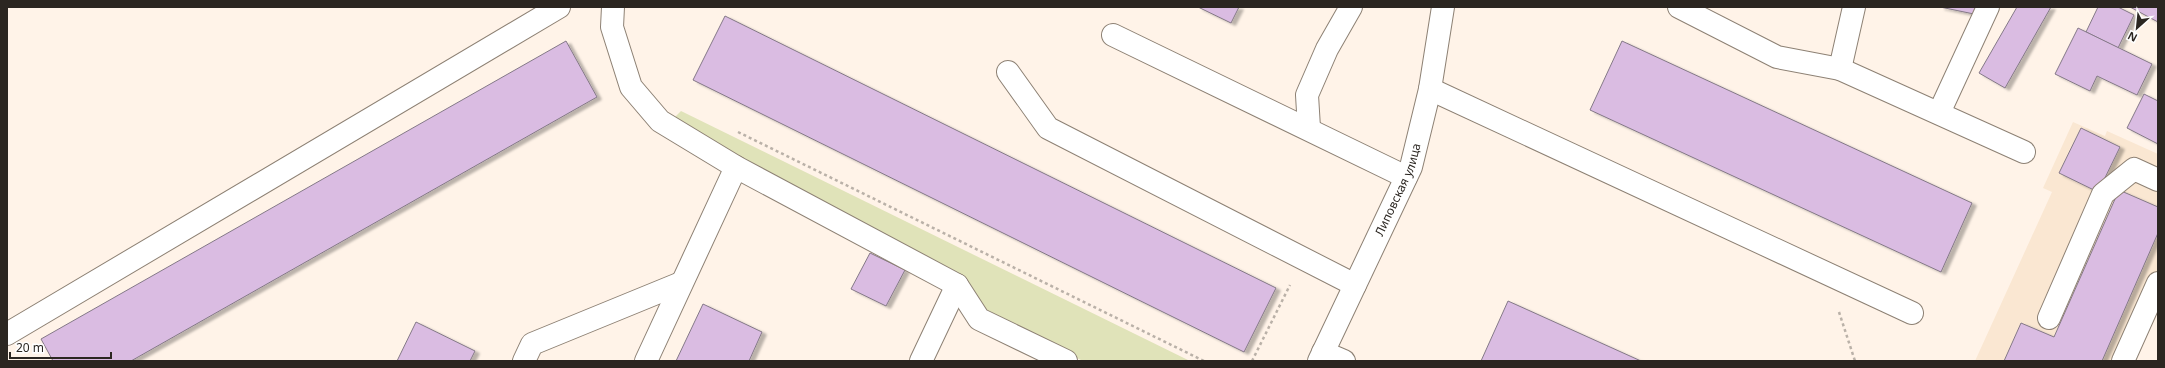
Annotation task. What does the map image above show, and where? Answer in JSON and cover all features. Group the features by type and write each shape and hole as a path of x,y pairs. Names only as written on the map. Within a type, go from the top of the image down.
{"street":[{"path":"7,334 559,7"},
{"path":"613,7 612,27 631,88 660,121 736,168 957,285 978,319 1066,361"},
{"path":"1309,128 1307,95 1327,49 1351,7"},
{"name":"Липовская улица","path":"1321,356 1411,167 1430,89 1443,7"},
{"path":"1679,7 1776,56 1840,69 2024,152"},
{"path":"1840,69 1854,7"},
{"path":"1939,113 1988,7"},
{"path":"1113,35 1309,128 1406,177"},
{"path":"1008,72 1048,128 1355,285"},
{"path":"1430,89 1912,313"},
{"path":"646,361 681,283 736,168"},
{"path":"2049,318 2104,194 2134,169 2158,180"},
{"path":"524,361 532,344 681,283"},
{"path":"2123,361 2158,283"},
{"path":"921,361 957,285"},
{"path":"1321,356 1344,361"}],"path":[{"path":"734,130 1204,361"},
{"path":"1252,361 1303,259"},
{"path":"1826,273 1855,361"}],"shaded area":[{"path":"2073,122 2105,136 2107,131 2158,154 2158,305 2133,361 1975,361 2052,192 2043,188"}],"green space":[{"path":"681,111 1190,361 1083,361 985,314 671,121"}],"building":[{"path":"1198,7 1239,7 1231,23"},
{"path":"1940,7 1976,7 1974,14"},
{"path":"2017,7 2051,7 2005,88 1979,73"},
{"path":"2098,7 2118,7 2134,15 2118,48 2086,32"},
{"path":"2130,7 2158,7 2158,22"},
{"path":"725,16 1276,288 1244,352 693,80"},
{"path":"2078,28 2152,64 2137,95 2097,76 2090,91 2055,74"},
{"path":"566,41 597,97 131,361 53,361 41,339"},
{"path":"1622,41 1972,203 1941,272 1590,110"},
{"path":"2144,94 2158,101 2158,144 2127,128"},
{"path":"2081,128 2120,147 2098,192 2059,173"},
{"path":"2119,190 2158,207 2158,233 2102,361 2004,361 2021,323 2054,337"},
{"path":"870,253 905,270 886,306 851,289"},
{"path":"1508,301 1641,361 1481,361"},
{"path":"703,304 762,332 749,361 676,361"},
{"path":"416,322 475,351 470,361 397,361"}]}
